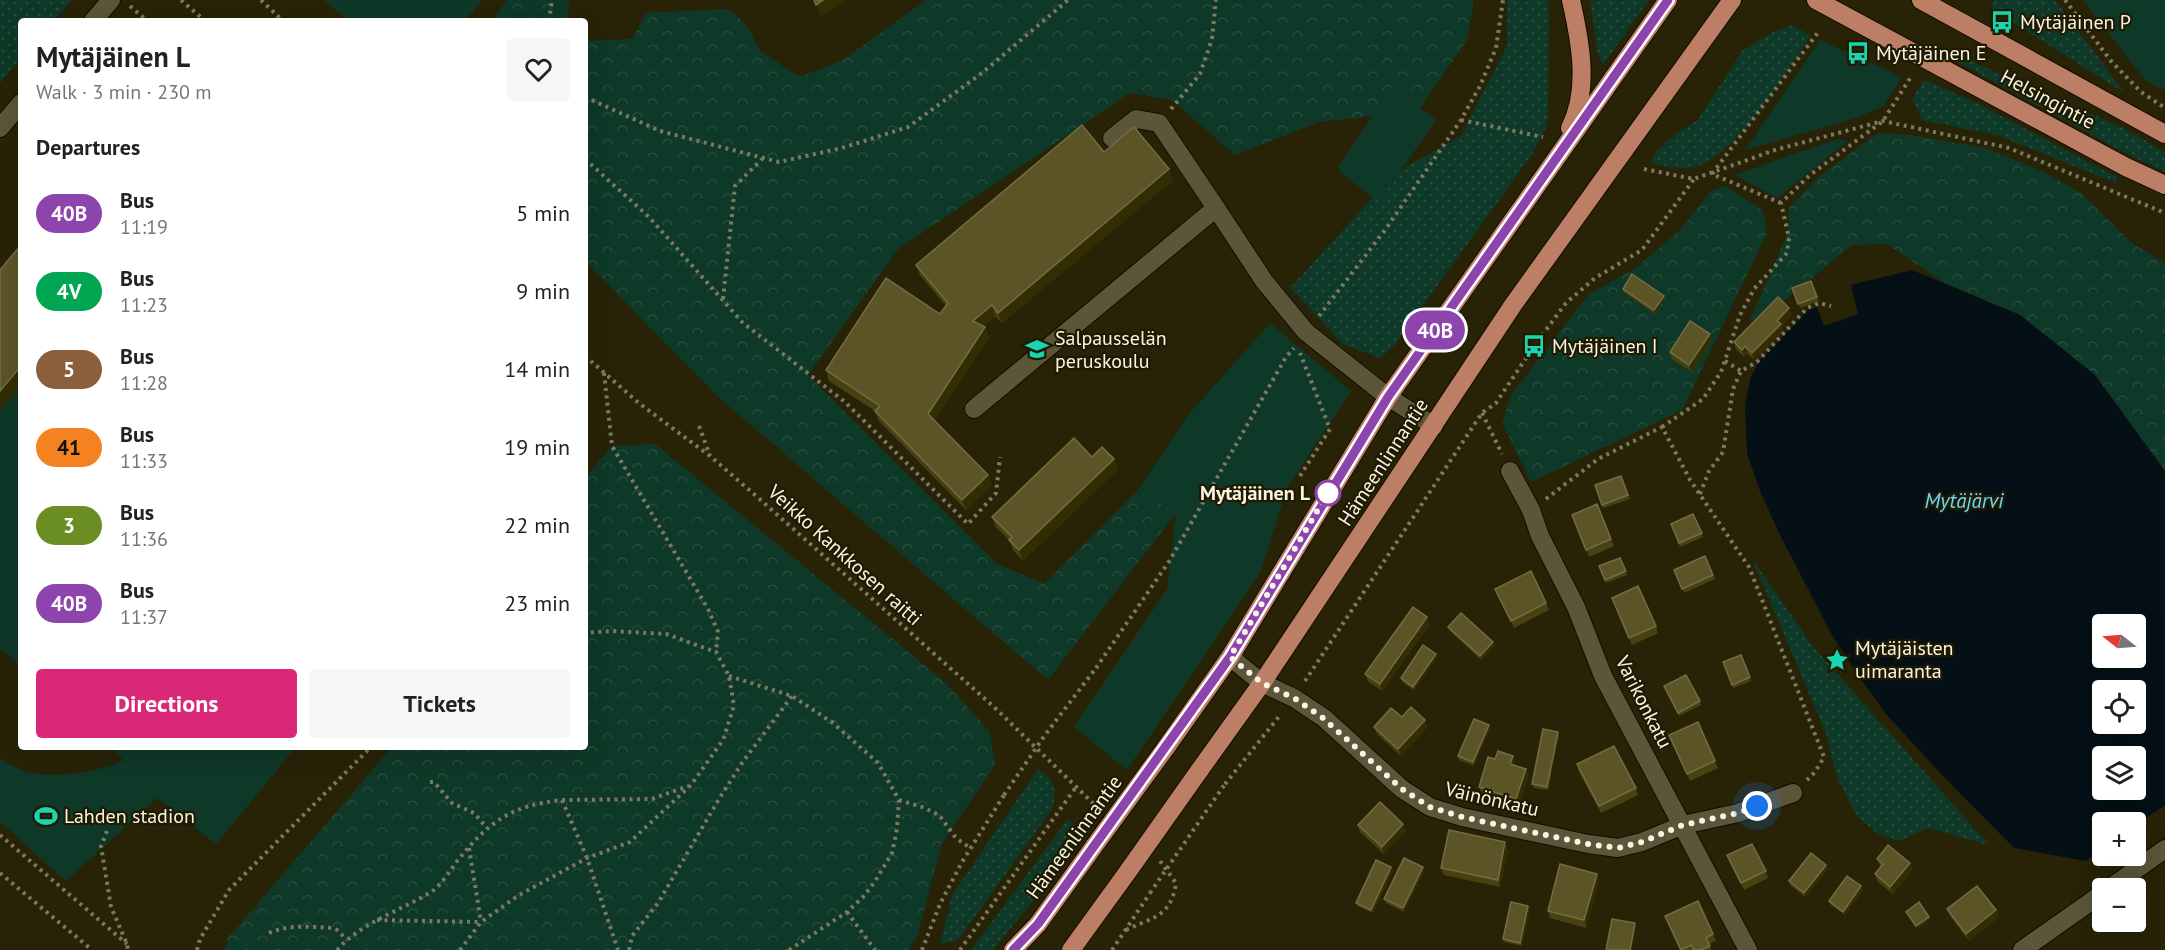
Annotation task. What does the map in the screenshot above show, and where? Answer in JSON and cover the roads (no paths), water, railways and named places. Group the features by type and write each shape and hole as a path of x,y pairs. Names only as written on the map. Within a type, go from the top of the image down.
{"main road":[{"path":"1556,157 1575,118 1581,86 1580,52 1570,0"},
{"name":"Hämeenlinnantie","path":"1013,950 1038,924 1230,657 1388,397 1668,0"},
{"name":"Hämeenlinnantie","path":"1071,950 1262,683 1514,305 1732,0"},
{"name":"Helsingintie","path":"1816,0 2126,167 2165,185"},
{"name":"Helsingintie","path":"1921,0 2165,135"}],"street":[{"path":"96,18 111,0"},
{"path":"0,128 18,107"},
{"path":"1112,138 1136,119 1159,123 1302,338 1434,426"},
{"path":"974,409 1216,208"},
{"name":"Varikonkatu","path":"1510,471 1531,510 1540,536 1576,607 1603,676 1748,950"},
{"name":"Väinönkatu","path":"1230,657 1262,683 1294,698 1323,718 1402,789 1430,807 1462,817 1588,844 1618,848 1642,842 1683,825 1738,813 1793,793"},
{"path":"2124,878 2165,849"},
{"path":"2022,950 2092,901"}],"water":[{"name":"Mytäjärvi","path":"1912,270 2020,315 2095,375 2165,471 2165,805 2146,818 2146,812 2092,812 2092,857 2086,861 2014,848 1886,714 1833,637 1760,491 1747,453 1745,405 1750,379 1759,361 1808,310 1817,307 1824,326 1858,314 1851,285"}],"place":[{"name":"Mytäjäinen P","path":"2002,22"},
{"name":"Mytäjäinen E","path":"1858,53"},
{"name":"Mytäjäinen I","path":"1534,346"},
{"name":"Salpausselän peruskoulu","path":"1037,349"},
{"name":"Mytäjäinen L","path":"1328,493"},
{"name":"Mytäjäisten uimaranta","path":"1837,660"},
{"name":"Lahden stadion","path":"46,816"}]}
